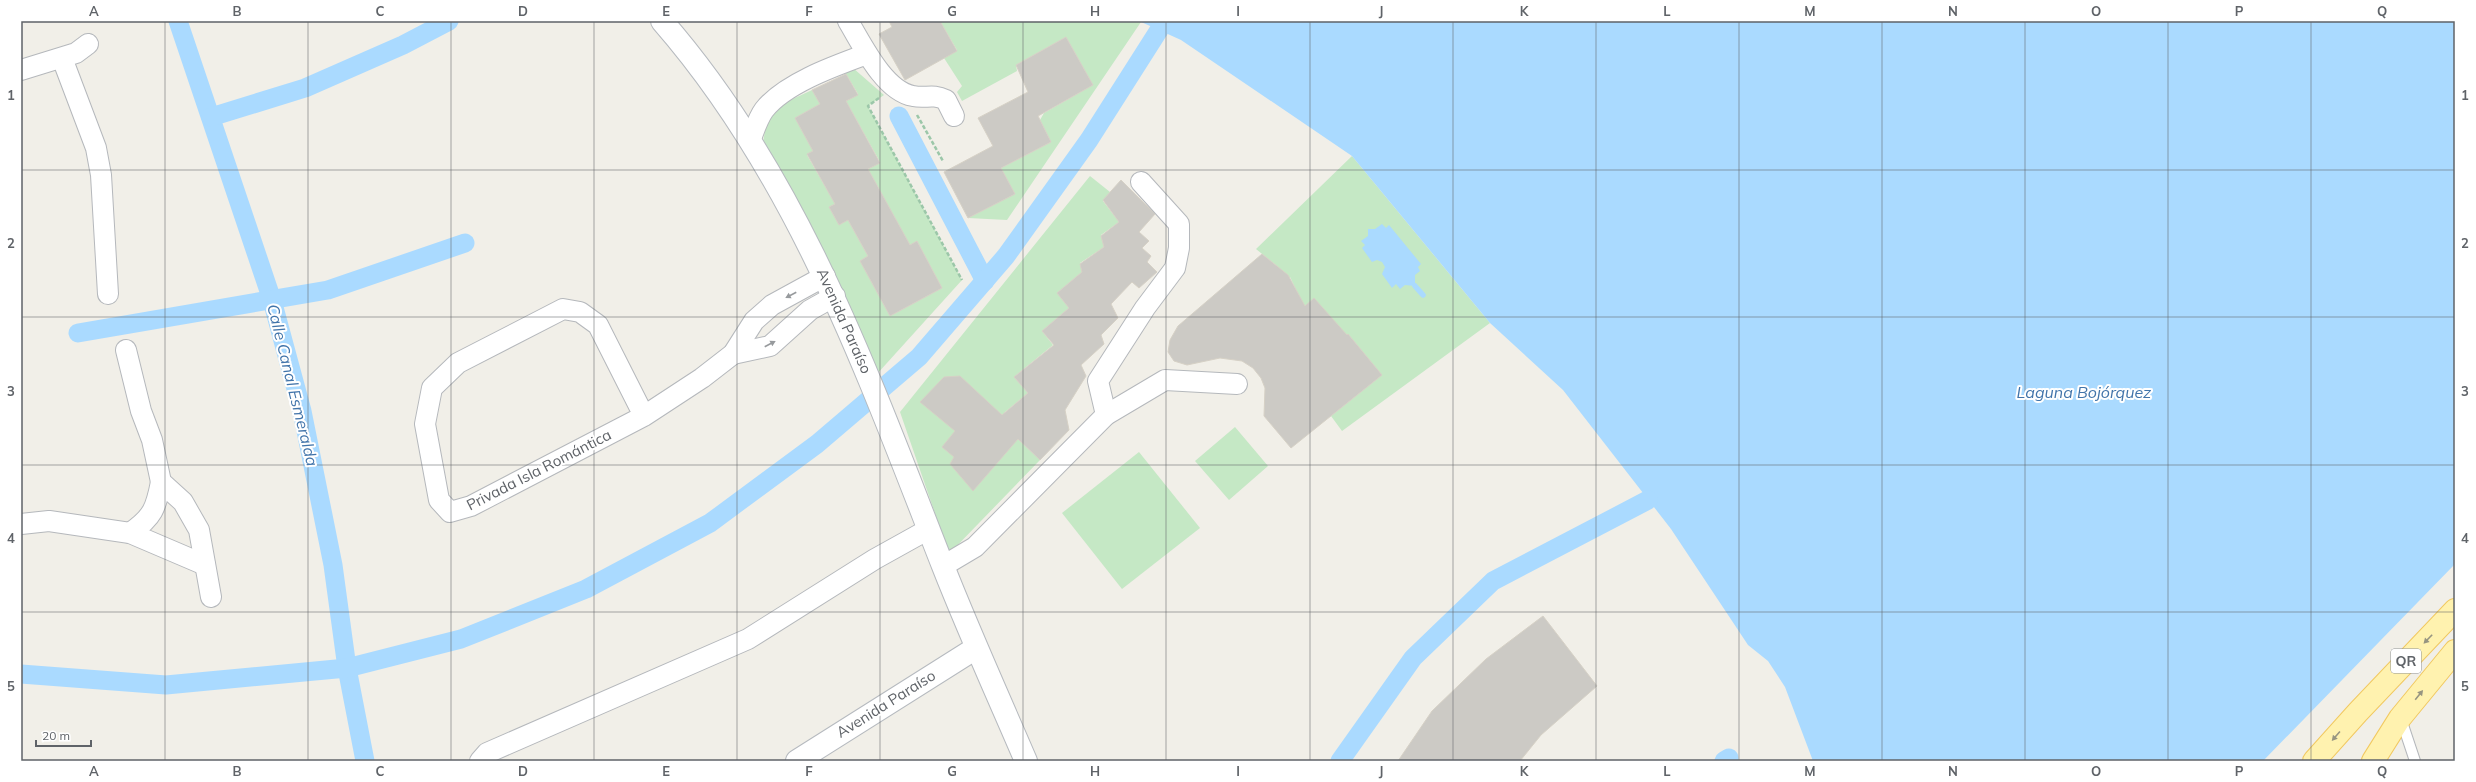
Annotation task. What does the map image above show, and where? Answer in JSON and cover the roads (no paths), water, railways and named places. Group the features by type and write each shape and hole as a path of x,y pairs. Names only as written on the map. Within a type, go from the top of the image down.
{"main road":[{"name":"QR","path":"2314,761 2358,712 2455,610"},
{"name":"QR","path":"2373,761 2400,718 2455,651"}],"street":[{"name":"Avenida Paraíso","path":"662,21 702,72 750,141 784,199 825,276 886,417 976,648 1026,761"},
{"path":"848,21 867,54 892,86 913,96 935,95 946,100 954,116"},
{"path":"21,70 62,58 88,44"},
{"path":"750,141 764,110 787,90 841,64 867,54"},
{"path":"62,58 96,148 101,175 108,294"},
{"path":"1106,415 1098,381 1145,308 1175,268 1179,248 1179,224 1141,182"},
{"name":"Privada Isla Romántica","path":"644,416 598,325 580,312 563,309 458,363 432,388 425,424 439,500 450,512 471,506 644,416 702,378 733,354 754,321 772,305 825,276"},
{"name":"Privada Isla Romántica","path":"733,354 770,346 810,310 834,296"},
{"path":"126,350 141,412 152,440 161,482 156,507 146,522 130,533"},
{"path":"943,566 975,547 1106,415 1165,380 1237,384"},
{"path":"161,482 183,502 199,530 211,597"},
{"path":"21,524 49,521 130,533 205,565"},
{"path":"480,761 486,753 748,639 875,558 929,529"},
{"name":"Avenida Paraíso","path":"797,761 976,648"}],"lane":[{"path":"2400,718 2415,761"}],"water":[{"name":"Laguna Bojórquez","path":"1139,21 2455,21 2455,564 2263,761 1813,761 1785,687 1768,661 1748,645 1671,529 1563,390 1490,323 1352,156 1181,40"},
{"path":"1382,224 1386,228 1389,225 1421,264 1418,267 1420,271 1415,275 1415,286 1405,285 1400,289 1396,284 1392,288 1382,274 1385,267 1382,262 1377,260 1372,262 1362,248 1365,245 1361,241 1368,236 1368,229 1375,229"}],"waterway":[{"name":"Calle Canal Esmeralda","path":"178,21 272,300 302,411 333,565 347,668 365,761"},
{"path":"211,117 305,88 403,45 449,21"},
{"path":"21,674 166,685 347,668 461,639 586,589 710,523 817,444 919,357 1006,256 1089,140 1159,30"},
{"path":"899,116 985,281"},
{"name":"Calle Canal Esmeralda","path":"78,333 328,290 465,243"},
{"path":"1415,286 1423,295"},
{"path":"1340,761 1413,658 1493,581 1648,500"},
{"path":"1724,761 1729,758"}]}
